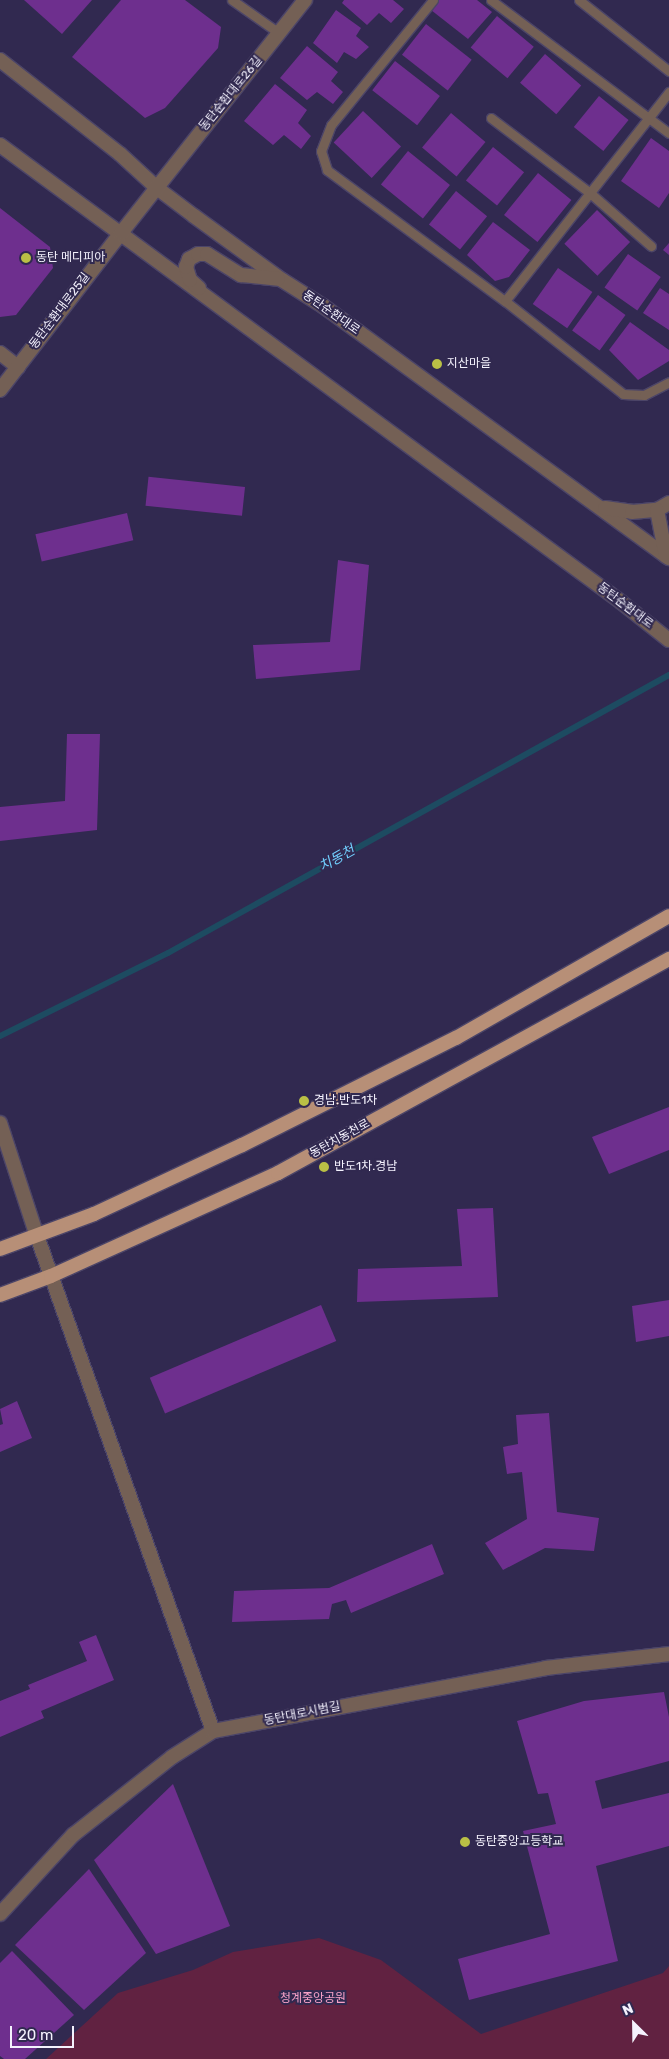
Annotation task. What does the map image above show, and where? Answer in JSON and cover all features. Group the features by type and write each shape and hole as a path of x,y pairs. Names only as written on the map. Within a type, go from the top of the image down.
{"main road":[{"path":"0,1249 94,1214 242,1145 456,1038 669,916"},
{"name":"동탄치동천로","path":"0,1295 51,1276 278,1173 669,959"}],"street":[{"name":"동탄순환대로26길","path":"121,233 305,0"},
{"name":"동탄순환대로","path":"0,60 120,154 157,188 282,280 323,306 668,557"},
{"name":"동탄순환대로","path":"0,145 669,640"},
{"name":"동탄순환대로25길","path":"0,390 121,233"},
{"path":"218,307 190,280 186,267 189,259 198,254 207,254 240,275 282,280"},
{"path":"0,353 18,367"},
{"path":"599,506 621,512 663,506 668,557"},
{"path":"0,1125 51,1276 213,1731"},
{"name":"동탄대로시범길","path":"0,1914 73,1835 172,1757 213,1731 546,1668 669,1654"}],"lane":[{"path":"232,0 279,33"},
{"path":"433,0 331,124 321,151 327,170 505,301 623,394 644,395 669,382"},
{"path":"491,0 669,133"},
{"path":"579,0 669,71"},
{"path":"505,301 669,92"},
{"path":"491,118 590,192 651,246"}],"green space":[{"name":"청계중앙공원","path":"319,1938 381,1960 481,2034 663,1973 669,1966 669,2059 46,2059 118,1993 193,1970 233,1952"}],"building":[{"path":"24,0 92,0 62,34"},
{"path":"121,0 185,0 221,27 218,48 165,108 145,118 72,57"},
{"path":"344,0 393,0 404,9 391,23 379,13 367,25 342,3"},
{"path":"438,0 477,0 492,12 468,39 431,10"},
{"path":"336,10 361,28 356,36 369,47 356,59 344,52 337,63 313,43"},
{"path":"497,16 534,47 507,78 471,47"},
{"path":"426,24 472,60 448,90 402,55"},
{"path":"307,46 338,72 331,81 343,92 333,104 317,92 307,100 280,78"},
{"path":"545,54 581,85 556,114 520,83"},
{"path":"395,61 440,96 417,125 372,90"},
{"path":"275,84 307,110 298,123 311,136 301,149 284,135 273,145 244,121"},
{"path":"599,96 629,120 603,151 574,127"},
{"path":"363,111 401,146 372,178 334,142"},
{"path":"451,113 485,142 457,176 422,147"},
{"path":"651,138 669,151 669,193 659,208 621,181"},
{"path":"493,147 524,172 497,206 466,180"},
{"path":"408,151 450,185 423,218 381,184"},
{"path":"538,173 571,200 537,242 504,215"},
{"path":"456,191 487,216 460,250 429,224"},
{"name":"동탄 메디피아","path":"0,208 50,247 53,268 16,315 0,317"},
{"path":"597,210 630,242 597,276 564,244"},
{"path":"493,222 530,250 509,277 495,281 467,255"},
{"path":"669,243 669,255 663,250"},
{"path":"628,254 661,277 637,311 604,288"},
{"path":"558,268 592,292 567,328 533,304"},
{"path":"660,288 669,294 669,330 643,313"},
{"path":"598,295 626,315 600,351 572,331"},
{"path":"630,322 669,350 669,361 638,380 609,350"},
{"path":"149,477 245,487 242,516 146,506"},
{"path":"127,513 133,540 42,561 35,534"},
{"path":"338,560 369,565 360,670 256,679 253,645 330,642"},
{"path":"67,734 100,734 97,830 0,841 0,807 65,801"},
{"path":"669,1107 669,1150 609,1174 592,1137"},
{"path":"493,1208 498,1297 357,1302 358,1269 462,1266 457,1209"},
{"path":"669,1300 669,1336 636,1342 632,1306"},
{"path":"321,1305 336,1341 165,1414 150,1378"},
{"path":"17,1401 32,1438 0,1452 0,1425 3,1424 0,1409"},
{"path":"549,1413 557,1512 599,1518 594,1551 545,1548 503,1570 485,1543 527,1519 522,1472 507,1474 503,1447 518,1444 516,1415"},
{"path":"432,1544 444,1574 351,1613 346,1600 332,1604 329,1619 232,1622 234,1591 329,1588"},
{"path":"96,1635 114,1680 41,1711 44,1718 0,1737 0,1701 30,1689 28,1685 87,1661 79,1642"},
{"path":"664,1692 669,1717 669,1761 595,1781 602,1809 669,1793 669,1846 596,1866 618,1961 469,2000 458,1959 550,1934 523,1831 556,1824 548,1793 538,1794 517,1721 584,1701"},
{"path":"173,1784 230,1926 156,1954 94,1860"},
{"path":"89,1869 146,1953 84,2010 15,1945"},
{"path":"12,1951 74,2015 25,2059 4,2059 0,2056 0,1963"}],"waterway":[{"name":"치동천","path":"0,1036 168,953 669,675"}],"place":[{"name":"동탄 메디피아","path":"26,258"},
{"name":"지산마을","path":"437,364"},
{"name":"경남.반도1차","path":"304,1101"},
{"name":"반도1차.경남","path":"324,1167"},
{"name":"동탄중앙고등학교","path":"465,1842"}]}
